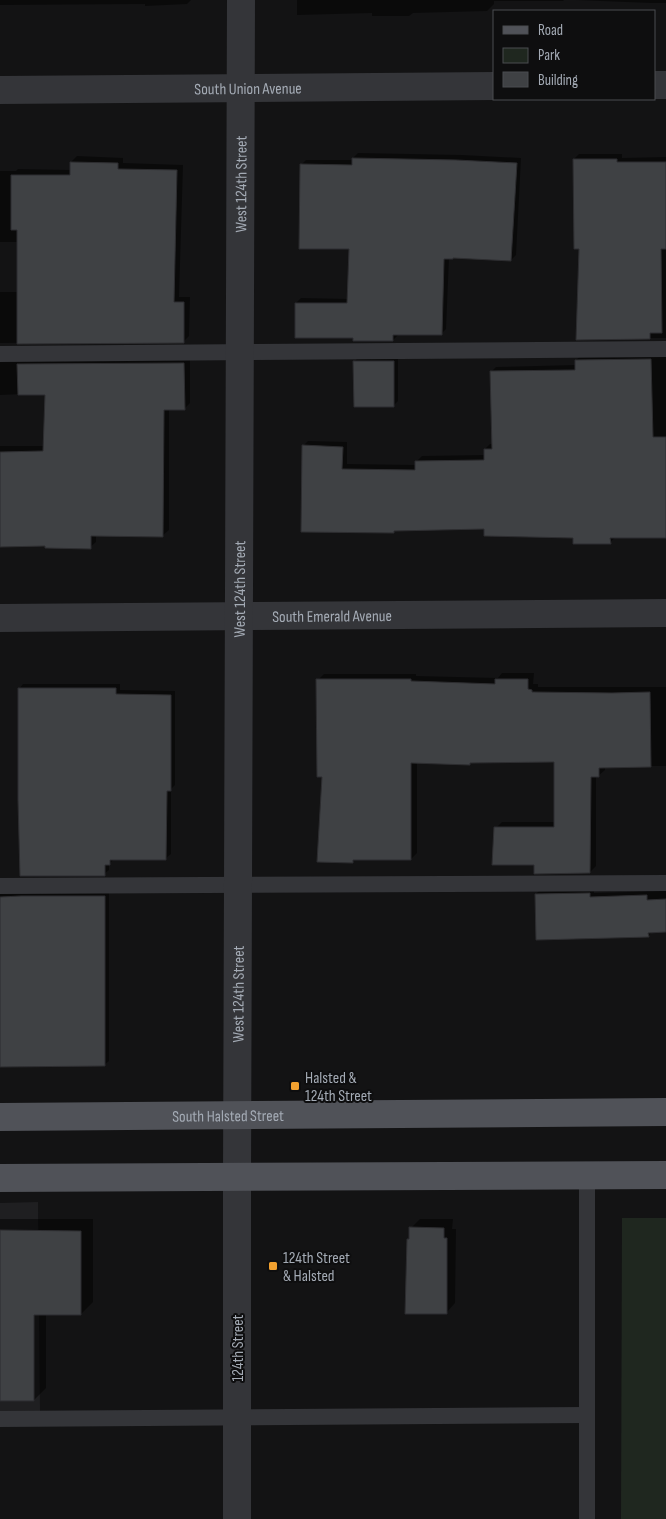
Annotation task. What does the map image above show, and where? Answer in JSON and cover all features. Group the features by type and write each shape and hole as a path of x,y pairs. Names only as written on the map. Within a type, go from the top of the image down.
{"main road":[{"name":"South Halsted Street","path":"0,1116 666,1112"},
{"path":"0,1178 666,1175"}],"street":[{"name":"West 124th Street","path":"237,1177 241,0"},
{"name":"South Union Avenue","path":"0,90 493,86"},
{"name":"South Emerald Avenue","path":"0,618 666,613"},
{"name":"124th Street","path":"237,1177 237,1519"}],"lane":[{"path":"0,354 666,349"},
{"path":"0,886 666,883"},
{"path":"587,1175 587,1519"},
{"path":"0,1419 587,1415"}],"shaded area":[{"path":"38,1202 40,1412 0,1413 0,1203"}],"green space":[{"path":"622,1218 666,1218 666,1519 621,1519"}],"building":[{"path":"352,158 517,163 511,261 444,259 442,335 393,335 393,341 353,341 353,338 295,338 295,303 347,303 349,249 299,249 300,164 352,165"},
{"path":"573,159 617,159 617,162 666,162 666,249 661,249 662,333 650,333 650,339 576,340 579,249 574,249"},
{"path":"70,162 118,163 118,169 177,170 174,302 184,302 184,343 17,344 17,230 11,230 11,175 70,175"},
{"path":"651,359 653,437 666,437 666,538 610,538 611,544 573,544 573,538 484,536 484,529 394,531 394,533 301,532 302,445 343,447 342,469 415,470 415,461 484,460 484,449 492,449 490,371 575,370 575,360"},
{"path":"353,361 394,361 394,407 354,407"},
{"path":"184,363 185,410 164,410 163,537 91,536 91,549 45,548 45,546 0,547 0,452 43,451 45,395 18,395 17,364"},
{"path":"316,679 411,679 411,681 495,684 495,679 528,679 528,689 532,690 532,692 650,692 651,767 599,768 599,777 591,777 590,873 534,874 534,865 492,865 494,827 554,827 554,762 470,763 470,765 411,763 411,860 353,860 353,863 317,862 322,777 317,777"},
{"path":"18,688 116,688 116,694 171,695 171,791 167,791 166,860 110,860 110,865 105,865 105,876 20,876"},
{"path":"590,893 590,897 647,895 647,900 666,899 666,932 648,933 649,937 536,940 535,894"},
{"path":"105,896 105,1066 0,1067 0,897"},
{"path":"409,1227 444,1228 444,1238 447,1238 447,1314 405,1314"},
{"path":"0,1230 81,1231 81,1315 34,1315 34,1401 0,1401"}],"place":[{"name":"Halsted & 124th Street","path":"295,1086"},
{"name":"124th Street & Halsted","path":"273,1266"}]}
